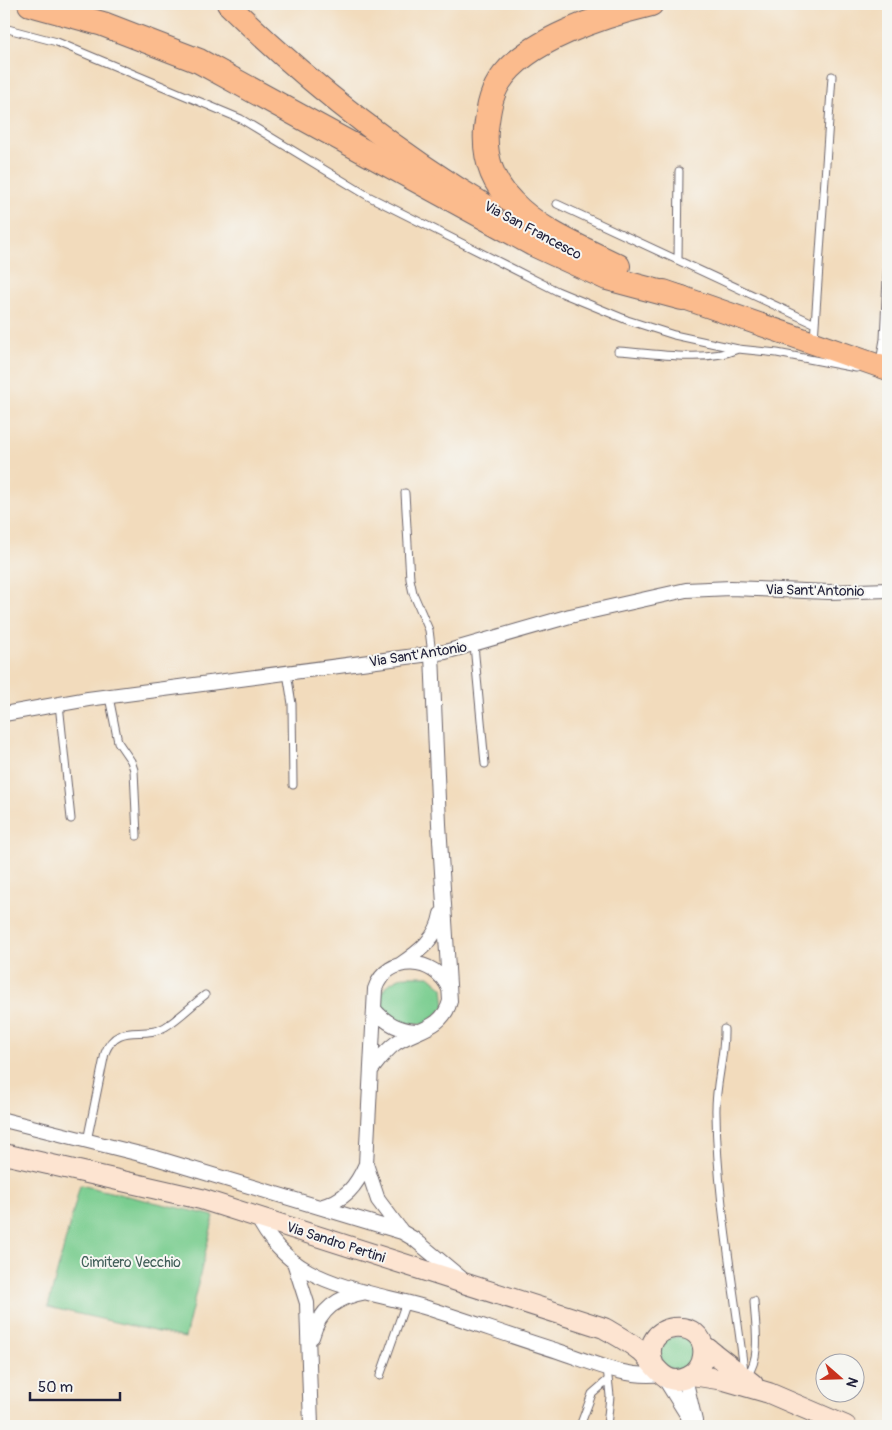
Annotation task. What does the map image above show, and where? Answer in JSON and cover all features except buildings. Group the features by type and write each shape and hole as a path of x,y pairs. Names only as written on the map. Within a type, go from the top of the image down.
{"highway":[{"path":"30,4 103,24 199,61 533,244 607,278 682,298"},
{"path":"651,4 595,21 566,33 539,47 518,62 502,77 492,97 487,121 486,150 496,181 524,213 580,247 682,298"}],"main road":[{"name":"Via San Francesco","path":"228,4 312,82 354,116 444,181 565,248 618,273 682,298 814,333 885,368"},
{"name":"Via Sandro Pertini","path":"4,1154 201,1199 604,1328 631,1343 659,1372"},
{"path":"604,1328 664,1330 671,1327 686,1328 702,1344 753,1384 846,1426"},
{"path":"664,1330 652,1346 651,1360 659,1372 675,1380 689,1377 753,1384"},
{"path":"689,1377 702,1361 702,1344"}],"street":[{"name":"Via Sant'Antonio","path":"4,714 59,704 432,654 474,645 570,616 686,590 731,588 837,592 888,590"},
{"path":"372,1070 396,1043 435,1025 443,1017 448,1007 450,995 443,898 432,654"},
{"path":"320,1207 345,1196 358,1181 366,1164 375,989 378,980 386,970 401,964 426,946 440,921 443,898"},
{"path":"401,964 419,965 436,972 446,983 450,995"},
{"path":"374,1009 383,1019 395,1026 406,1030 423,1031"},
{"path":"4,1120 156,1158 402,1232 414,1238 461,1279 481,1290"},
{"path":"366,1164 378,1200 402,1232"},
{"path":"257,1216 265,1232 293,1261 326,1279 406,1302 607,1374 638,1376 659,1372 695,1426"},
{"path":"293,1261 307,1298 312,1426"},
{"path":"309,1353 317,1323 326,1308 342,1298 369,1291"},
{"path":"689,1377 695,1426"}],"lane":[{"path":"4,28 57,42 241,119 354,189 557,291 651,328 738,349 857,368 885,368 884,339 888,258"},
{"path":"557,204 678,260 814,333 832,76"},
{"path":"678,260 679,171"},
{"path":"618,351 710,356 729,353 738,349"},
{"path":"405,493 410,578 413,593 429,630 432,654"},
{"path":"474,645 485,764"},
{"path":"287,673 292,704 294,785"},
{"path":"109,697 118,742 131,761 134,770 137,836"},
{"path":"59,704 70,819"},
{"path":"87,1141 105,1053 110,1042 123,1034 154,1031 166,1026 205,995"},
{"path":"724,1029 724,1052 717,1087 716,1113 724,1233 753,1384"},
{"path":"380,1376 406,1302"},
{"path":"753,1384 753,1366 756,1352 754,1302"},
{"path":"580,1426 592,1394 607,1374"},
{"path":"607,1374 610,1396 607,1426"}],"green space":[{"path":"406,976 429,976 443,988 445,1007 425,1024 400,1023 382,1010 382,992 394,980"},
{"name":"Cimitero Vecchio","path":"80,1185 214,1216 185,1338 48,1307"},
{"path":"684,1336 693,1344 693,1362 679,1372 663,1365 659,1348 666,1338"}]}
